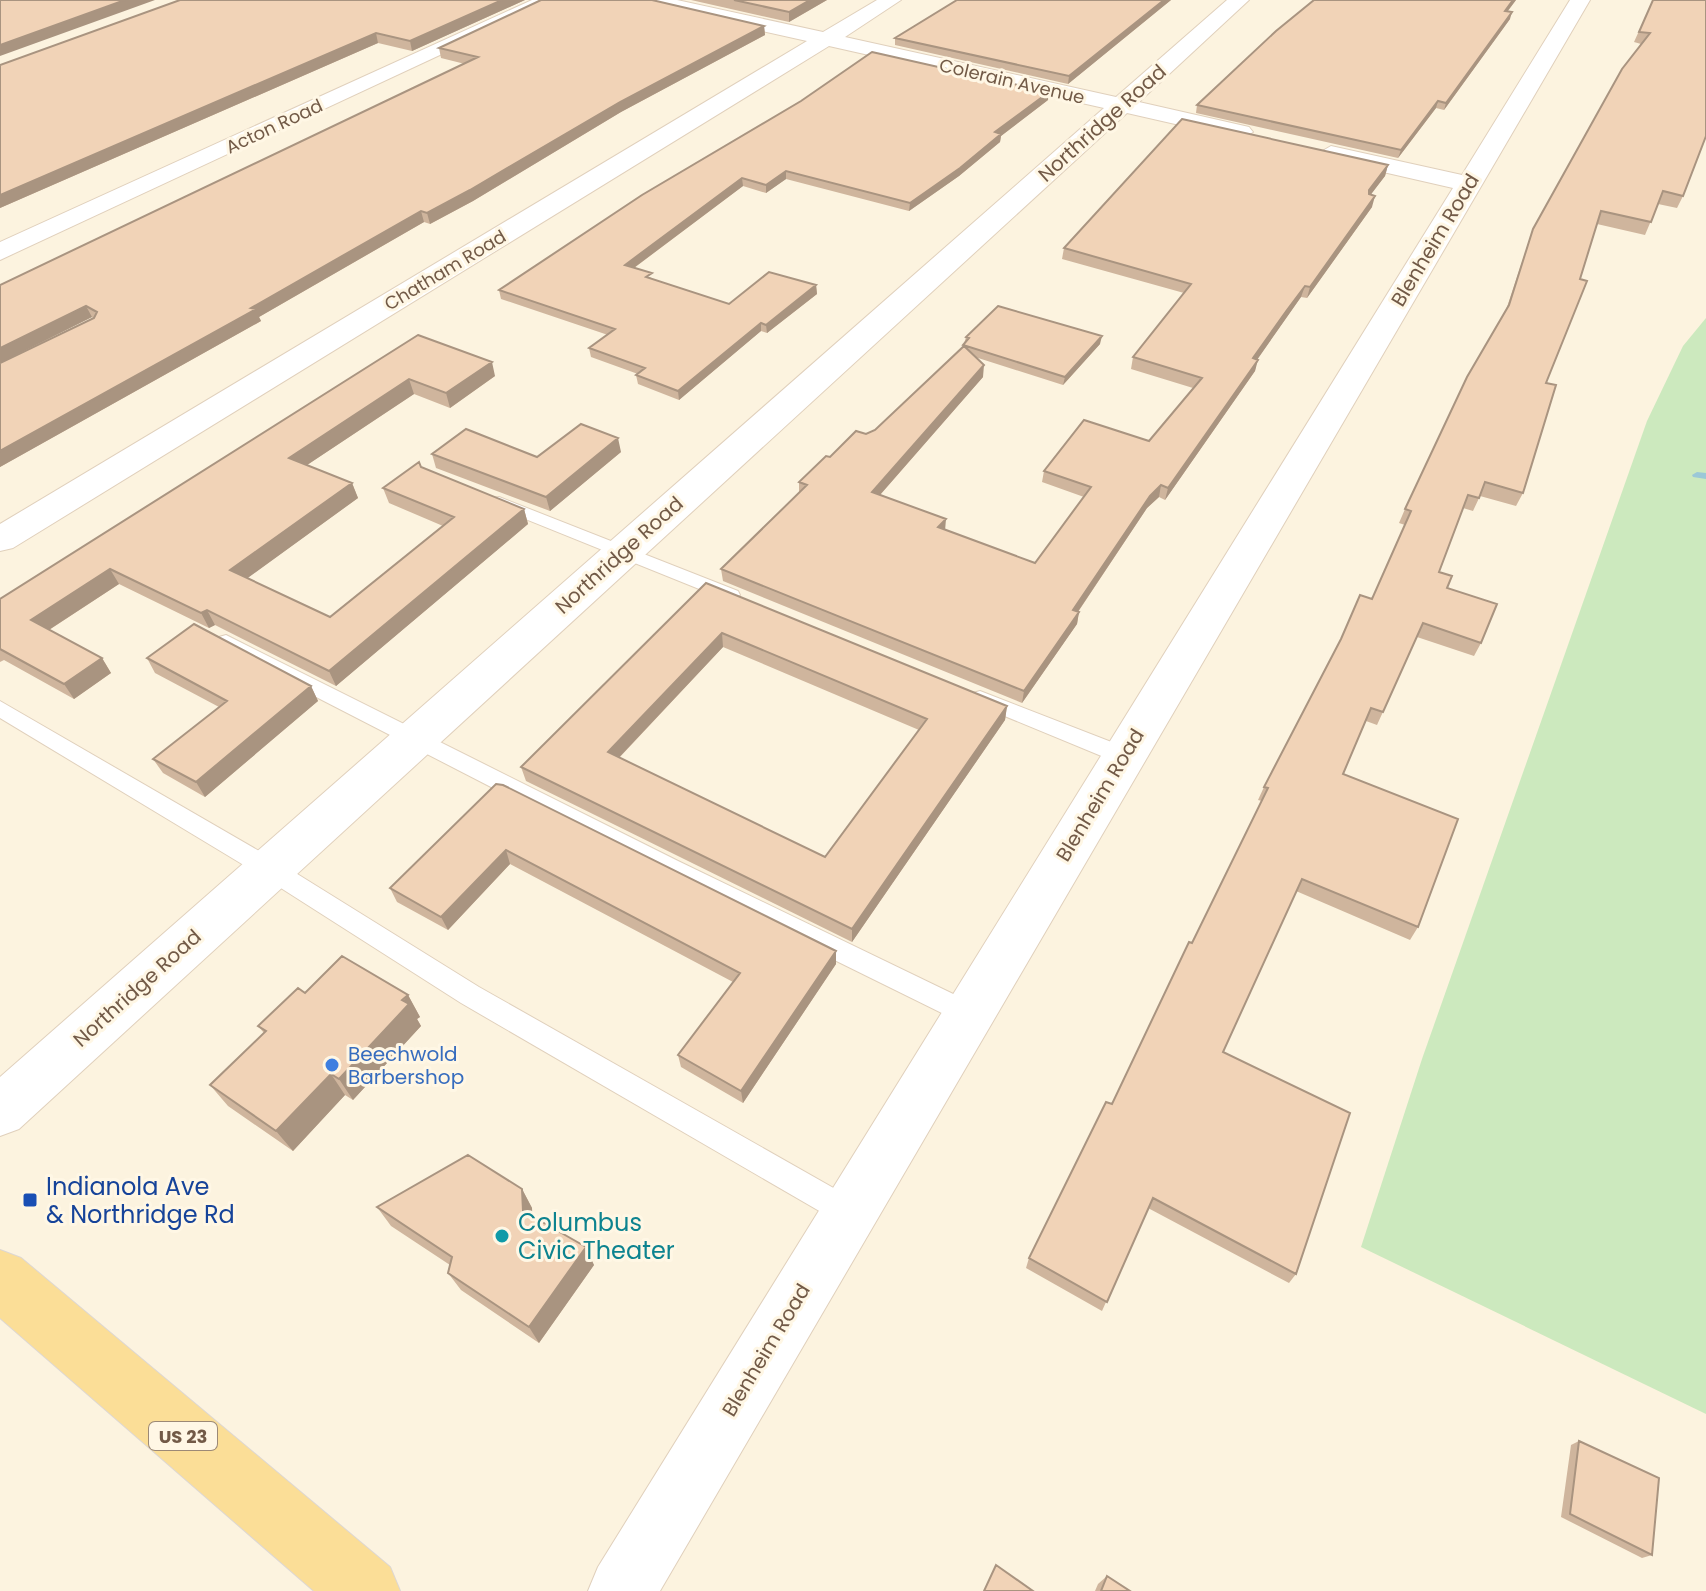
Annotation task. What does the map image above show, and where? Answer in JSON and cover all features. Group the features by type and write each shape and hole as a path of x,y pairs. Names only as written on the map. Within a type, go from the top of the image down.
{"main road":[{"name":"US 23","path":"0,1279 366,1591"}],"street":[{"name":"Acton Road","path":"0,252 548,0"},
{"name":"Colerain Avenue","path":"650,0 1269,139"},
{"name":"Chatham Road","path":"0,540 891,0"},
{"name":"Northridge Road","path":"0,1111 1239,0"},
{"name":"Blenheim Road","path":"622,1591 1580,0"},
{"path":"1316,149 1469,184"}],"lane":[{"path":"475,492 756,605"},
{"path":"214,635 969,1014"},
{"path":"968,693 1124,756"},
{"path":"0,708 270,869 470,995 850,1213"}],"green space":[{"path":"1706,318 1706,1414 1361,1247 1422,1059 1647,421 1683,346"}],"building":[{"path":"0,0 125,0 0,45"},
{"path":"180,0 502,0 410,41 376,33 0,195 0,65"},
{"path":"541,0 652,0 764,26 620,102 470,190 427,213 421,211 251,308 256,309 0,451 0,363 94,318 97,312 86,306 0,348 0,285 478,57 439,48"},
{"path":"734,0 810,0 789,12"},
{"path":"957,0 1164,0 1069,76 895,38"},
{"path":"1314,0 1513,0 1505,11 1512,12 1446,103 1438,101 1401,150 1197,105"},
{"path":"1653,0 1706,0 1706,136 1683,196 1663,191 1651,222 1601,211 1580,279 1587,281 1546,383 1556,385 1523,493 1485,482 1479,498 1468,495 1439,572 1452,576 1447,588 1497,604 1481,643 1423,623 1383,712 1371,708 1343,774 1458,819 1418,927 1302,879 1223,1052 1350,1113 1296,1274 1153,1198 1107,1302 1029,1258 1106,1102 1112,1104 1360,595 1372,599 1411,511 1405,509 1467,377 1509,305 1533,229 1622,69 1650,33 1639,32"},
{"path":"872,52 1049,92 995,132 1001,134 960,168 910,203 786,171 766,185 742,178 625,265 652,273 646,277 729,304 769,272 816,285 766,325 761,323 678,391 636,375 645,368 589,348 615,329 499,290 642,195 801,101"},
{"path":"1182,119 1388,165 1369,190 1369,194 1375,196 1310,287 1305,286 1287,310 1253,358 1258,360 1168,488 1161,485 1150,496 1073,610 1079,612 1024,691 721,569 807,485 799,482 826,456 830,457 856,431 866,434 875,430 964,346 984,365 872,492 946,519 938,527 1035,563 1091,487 1044,471 1084,420 1149,441 1202,378 1133,357 1191,284 1064,248"},
{"path":"998,306 1102,336 1065,377 963,345 969,338 966,337"},
{"path":"418,335 492,362 446,393 409,379 289,458 352,483 230,570 330,617 454,517 383,488 419,462 421,467 524,509 329,671 207,610 201,613 110,569 31,620 102,658 64,684 0,649 0,599"},
{"path":"581,424 618,438 546,497 432,454 466,429 537,457"},
{"path":"706,583 1007,706 852,929 521,767","holes":["722,633 927,719 825,857 608,752"]},
{"path":"194,624 311,686 196,782 153,759 227,701 147,658"},
{"path":"496,784 836,951 741,1091 678,1055 740,973 506,850 441,917 390,888"},
{"path":"342,956 408,995 402,1000 409,1004 339,1079 331,1074 276,1131 210,1085 266,1031 258,1026 298,988 305,993"},
{"path":"468,1155 522,1189 523,1211 586,1247 529,1327 448,1273 452,1257 377,1207"},
{"path":"1579,1441 1659,1478 1652,1555 1570,1514"},
{"path":"996,1565 1033,1591 984,1591"},
{"path":"1107,1576 1130,1591 1101,1591"}],"waterway":[{"path":"1697,475 1706,476"}],"place":[{"name":"Beechwold Barbershop","path":"332,1065"},
{"name":"Indianola Ave & Northridge Rd","path":"30,1200"},
{"name":"Columbus Civic Theater","path":"502,1236"}]}
